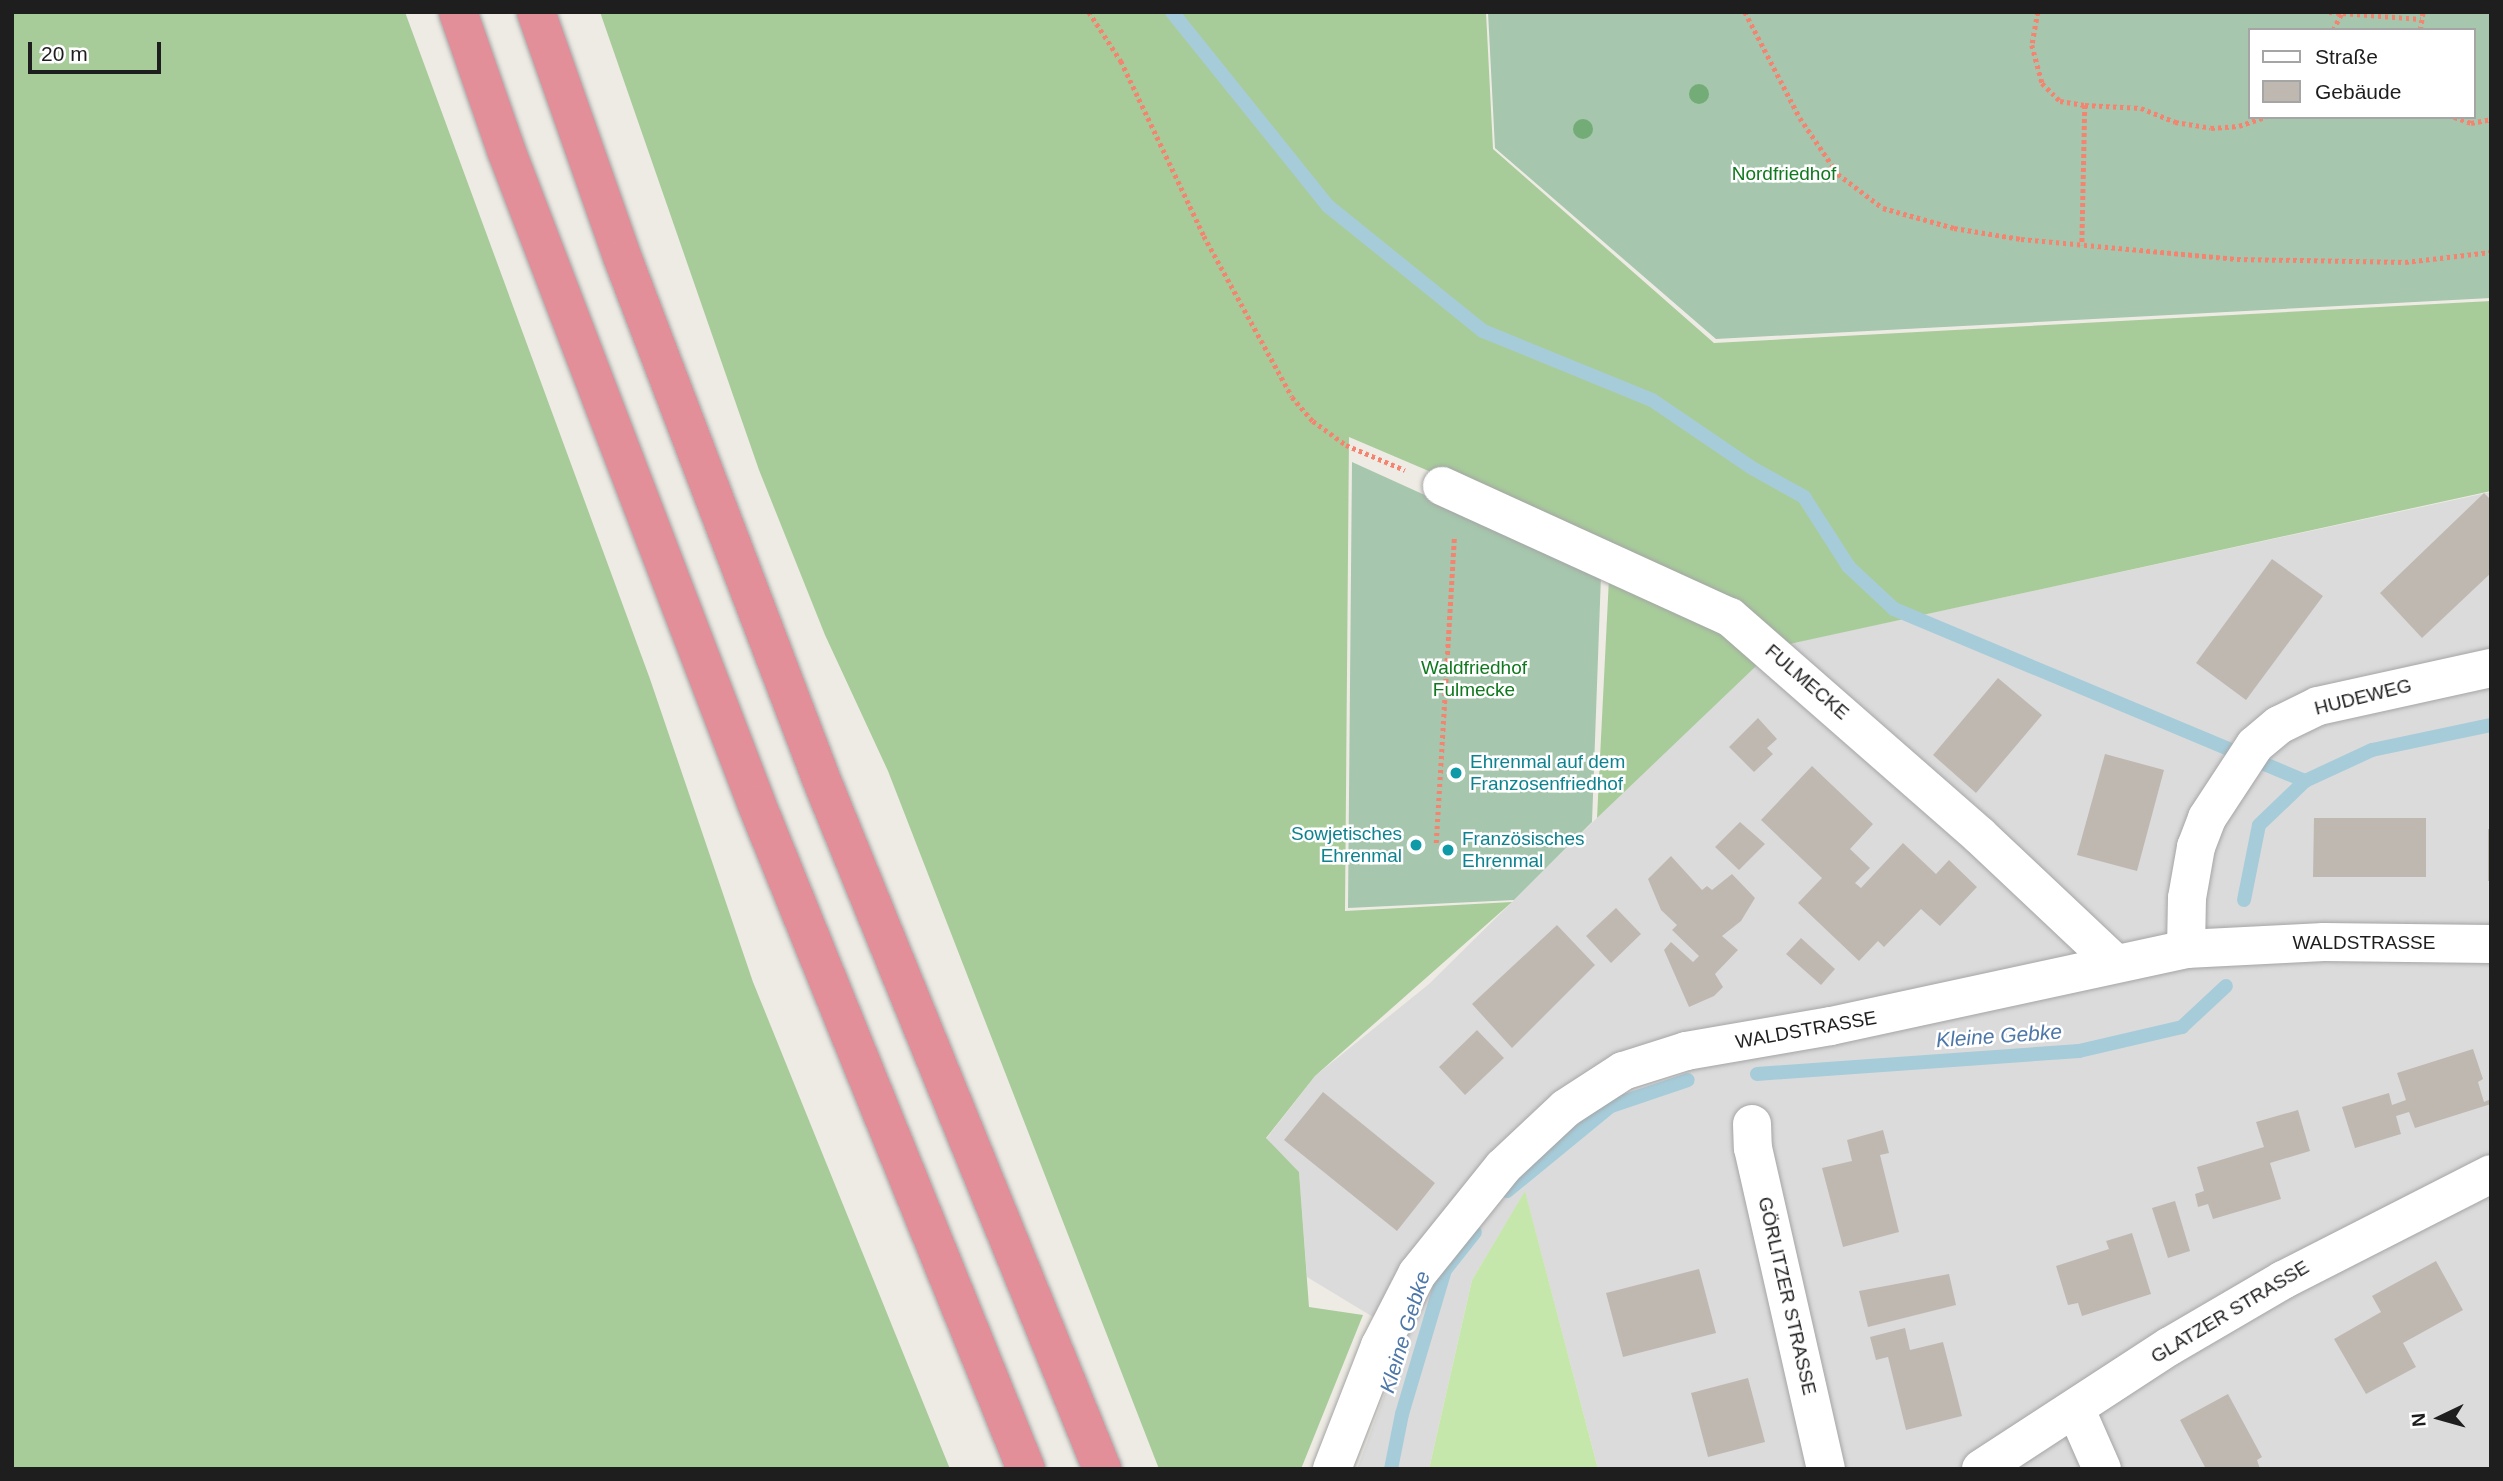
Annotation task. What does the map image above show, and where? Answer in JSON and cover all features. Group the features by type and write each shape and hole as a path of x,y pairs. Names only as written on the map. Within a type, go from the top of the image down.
{"highway":[{"path":"458,12 506,150 757,805 1026,1469"},
{"path":"536,12 623,258 822,781 1102,1469"}],"street":[{"name":"FULMECKE","path":"1449,490 1730,617 1979,835 2115,963"},
{"name":"HUDEWEG","path":"2186,948 2187,898 2196,847 2212,809 2255,745 2279,726 2318,706 2491,668"},
{"name":"WALDSTRASSE","path":"1332,1469 1380,1346 1417,1274 1503,1167 1598,1083 1655,1058 1946,1003 2186,948 2324,942 2491,944"},
{"name":"GÖRLITZER STRASSE","path":"1752,1124 1753,1148 1826,1469"},
{"name":"GLATZER STRASSE","path":"1981,1469 2076,1410 2170,1346 2283,1280 2491,1174"},
{"path":"2076,1410 2102,1469"}],"path":[{"path":"1089,12 1121,61 1204,236 1292,397 1313,421 1346,445 1449,490 1436,843"},
{"path":"1745,12 1800,118 1838,174 1883,208 1954,228 2082,245 2251,259 2405,262 2491,252"},
{"path":"2038,12 2032,45 2042,83 2060,101 2141,108 2175,122 2211,128 2239,127 2260,119"},
{"path":"2329,12 2421,19"},
{"path":"2420,28 2423,12"},
{"path":"2082,245 2085,104"},
{"path":"2460,119 2471,123 2491,119"}],"shaded area":[{"path":"2491,492 2491,1469 1598,1469 1525,1192 1472,1280 1429,1469 1357,1469 1406,1337 1307,1277 1299,1172 1266,1139 1315,1076 1429,984 1769,648"}],"green space":[{"path":"12,12 405,12 650,679 753,982 950,1469 12,1469"},
{"path":"600,12 1486,12 1493,149 1714,343 2491,301 2491,491 1776,647 1597,818 1609,578 1621,553 1349,437 1345,911 1512,902 1315,1076 1266,1138 1299,1172 1309,1307 1363,1315 1301,1469 1159,1469 888,771 825,635 759,470"},
{"name":"Nordfriedhof","path":"1488,12 2491,12 2491,298 1716,339 1495,148"},
{"name":"Waldfriedhof Fulmecke","path":"1352,462 1601,575 1592,822 1514,900 1348,908"},
{"path":"1525,1191 1598,1469 1429,1469 1472,1280"}],"building":[{"path":"2484,493 2491,500 2491,573 2422,638 2380,593"},
{"path":"2272,559 2323,596 2246,700 2196,663"},
{"path":"1998,678 2042,715 1976,793 1933,755"},
{"path":"1758,718 1777,739 1767,748 1773,754 1754,772 1729,747"},
{"path":"2105,754 2164,770 2137,871 2077,855"},
{"path":"1812,766 1873,824 1850,849 1870,868 1855,883 1861,888 1903,843 1936,874 1949,860 1977,887 1940,926 1921,909 1884,947 1878,941 1859,961 1798,903 1822,878 1761,820"},
{"path":"2314,818 2426,818 2426,877 2313,877"},
{"path":"1740,822 1765,844 1739,870 1715,847"},
{"path":"2488,829 2491,829 2491,881 2488,881"},
{"path":"1671,856 1702,890 1707,886 1712,890 1732,874 1755,898 1741,921 1722,936 1738,950 1715,974 1723,987 1714,996 1689,1007 1664,950 1671,942 1693,962 1699,956 1672,930 1677,925 1661,910 1648,879"},
{"path":"1616,908 1641,934 1611,963 1586,936"},
{"path":"1557,925 1595,965 1512,1048 1472,1004"},
{"path":"1801,938 1835,969 1821,985 1786,954"},
{"path":"1477,1030 1504,1058 1465,1095 1439,1067"},
{"path":"2473,1049 2483,1079 2478,1082 2484,1102 2491,1099 2491,1104 2415,1128 2409,1112 2396,1116 2401,1134 2355,1148 2342,1107 2389,1093 2392,1105 2406,1100 2397,1073"},
{"path":"1323,1092 1435,1183 1397,1231 1284,1140"},
{"path":"2298,1110 2310,1151 2270,1163 2281,1199 2213,1219 2208,1204 2198,1207 2195,1194 2204,1191 2197,1167 2264,1147 2256,1122"},
{"path":"1883,1130 1889,1153 1880,1155 1899,1232 1843,1247 1822,1168 1852,1161 1847,1140"},
{"path":"2175,1201 2190,1251 2168,1258 2152,1208"},
{"path":"2132,1233 2151,1294 2082,1316 2078,1303 2068,1305 2056,1266 2109,1249 2106,1241"},
{"path":"2436,1261 2463,1310 2403,1343 2416,1367 2366,1394 2334,1339 2381,1312 2372,1296"},
{"path":"1699,1269 1716,1333 1623,1357 1606,1293"},
{"path":"1949,1274 1956,1305 1868,1327 1859,1291"},
{"path":"1905,1328 1910,1350 1943,1342 1962,1416 1906,1430 1888,1357 1876,1360 1870,1337"},
{"path":"1748,1378 1765,1442 1708,1457 1691,1393"},
{"path":"2228,1394 2262,1457 2257,1460 2260,1469 2206,1469 2180,1420"}],"waterway":[{"path":"1172,12 1328,206 1483,331 1652,400 1752,468 1804,497 1849,567 1894,609 2305,781"},
{"name":"Kleine Gebke","path":"2244,900 2259,825 2305,781 2372,750 2491,725"},
{"name":"Kleine Gebke","path":"1757,1074 2079,1051 2182,1027 2226,986"},
{"name":"Kleine Gebke","path":"1507,1191 1611,1106 1688,1080"},
{"name":"Kleine Gebke","path":"1391,1469 1402,1414 1445,1270 1475,1232"}],"place":[{"name":"Ehrenmal auf dem Franzosenfriedhof","path":"1456,773"},
{"name":"Sowjetisches Ehrenmal","path":"1416,845"},
{"name":"Französisches Ehrenmal","path":"1448,850"}]}
